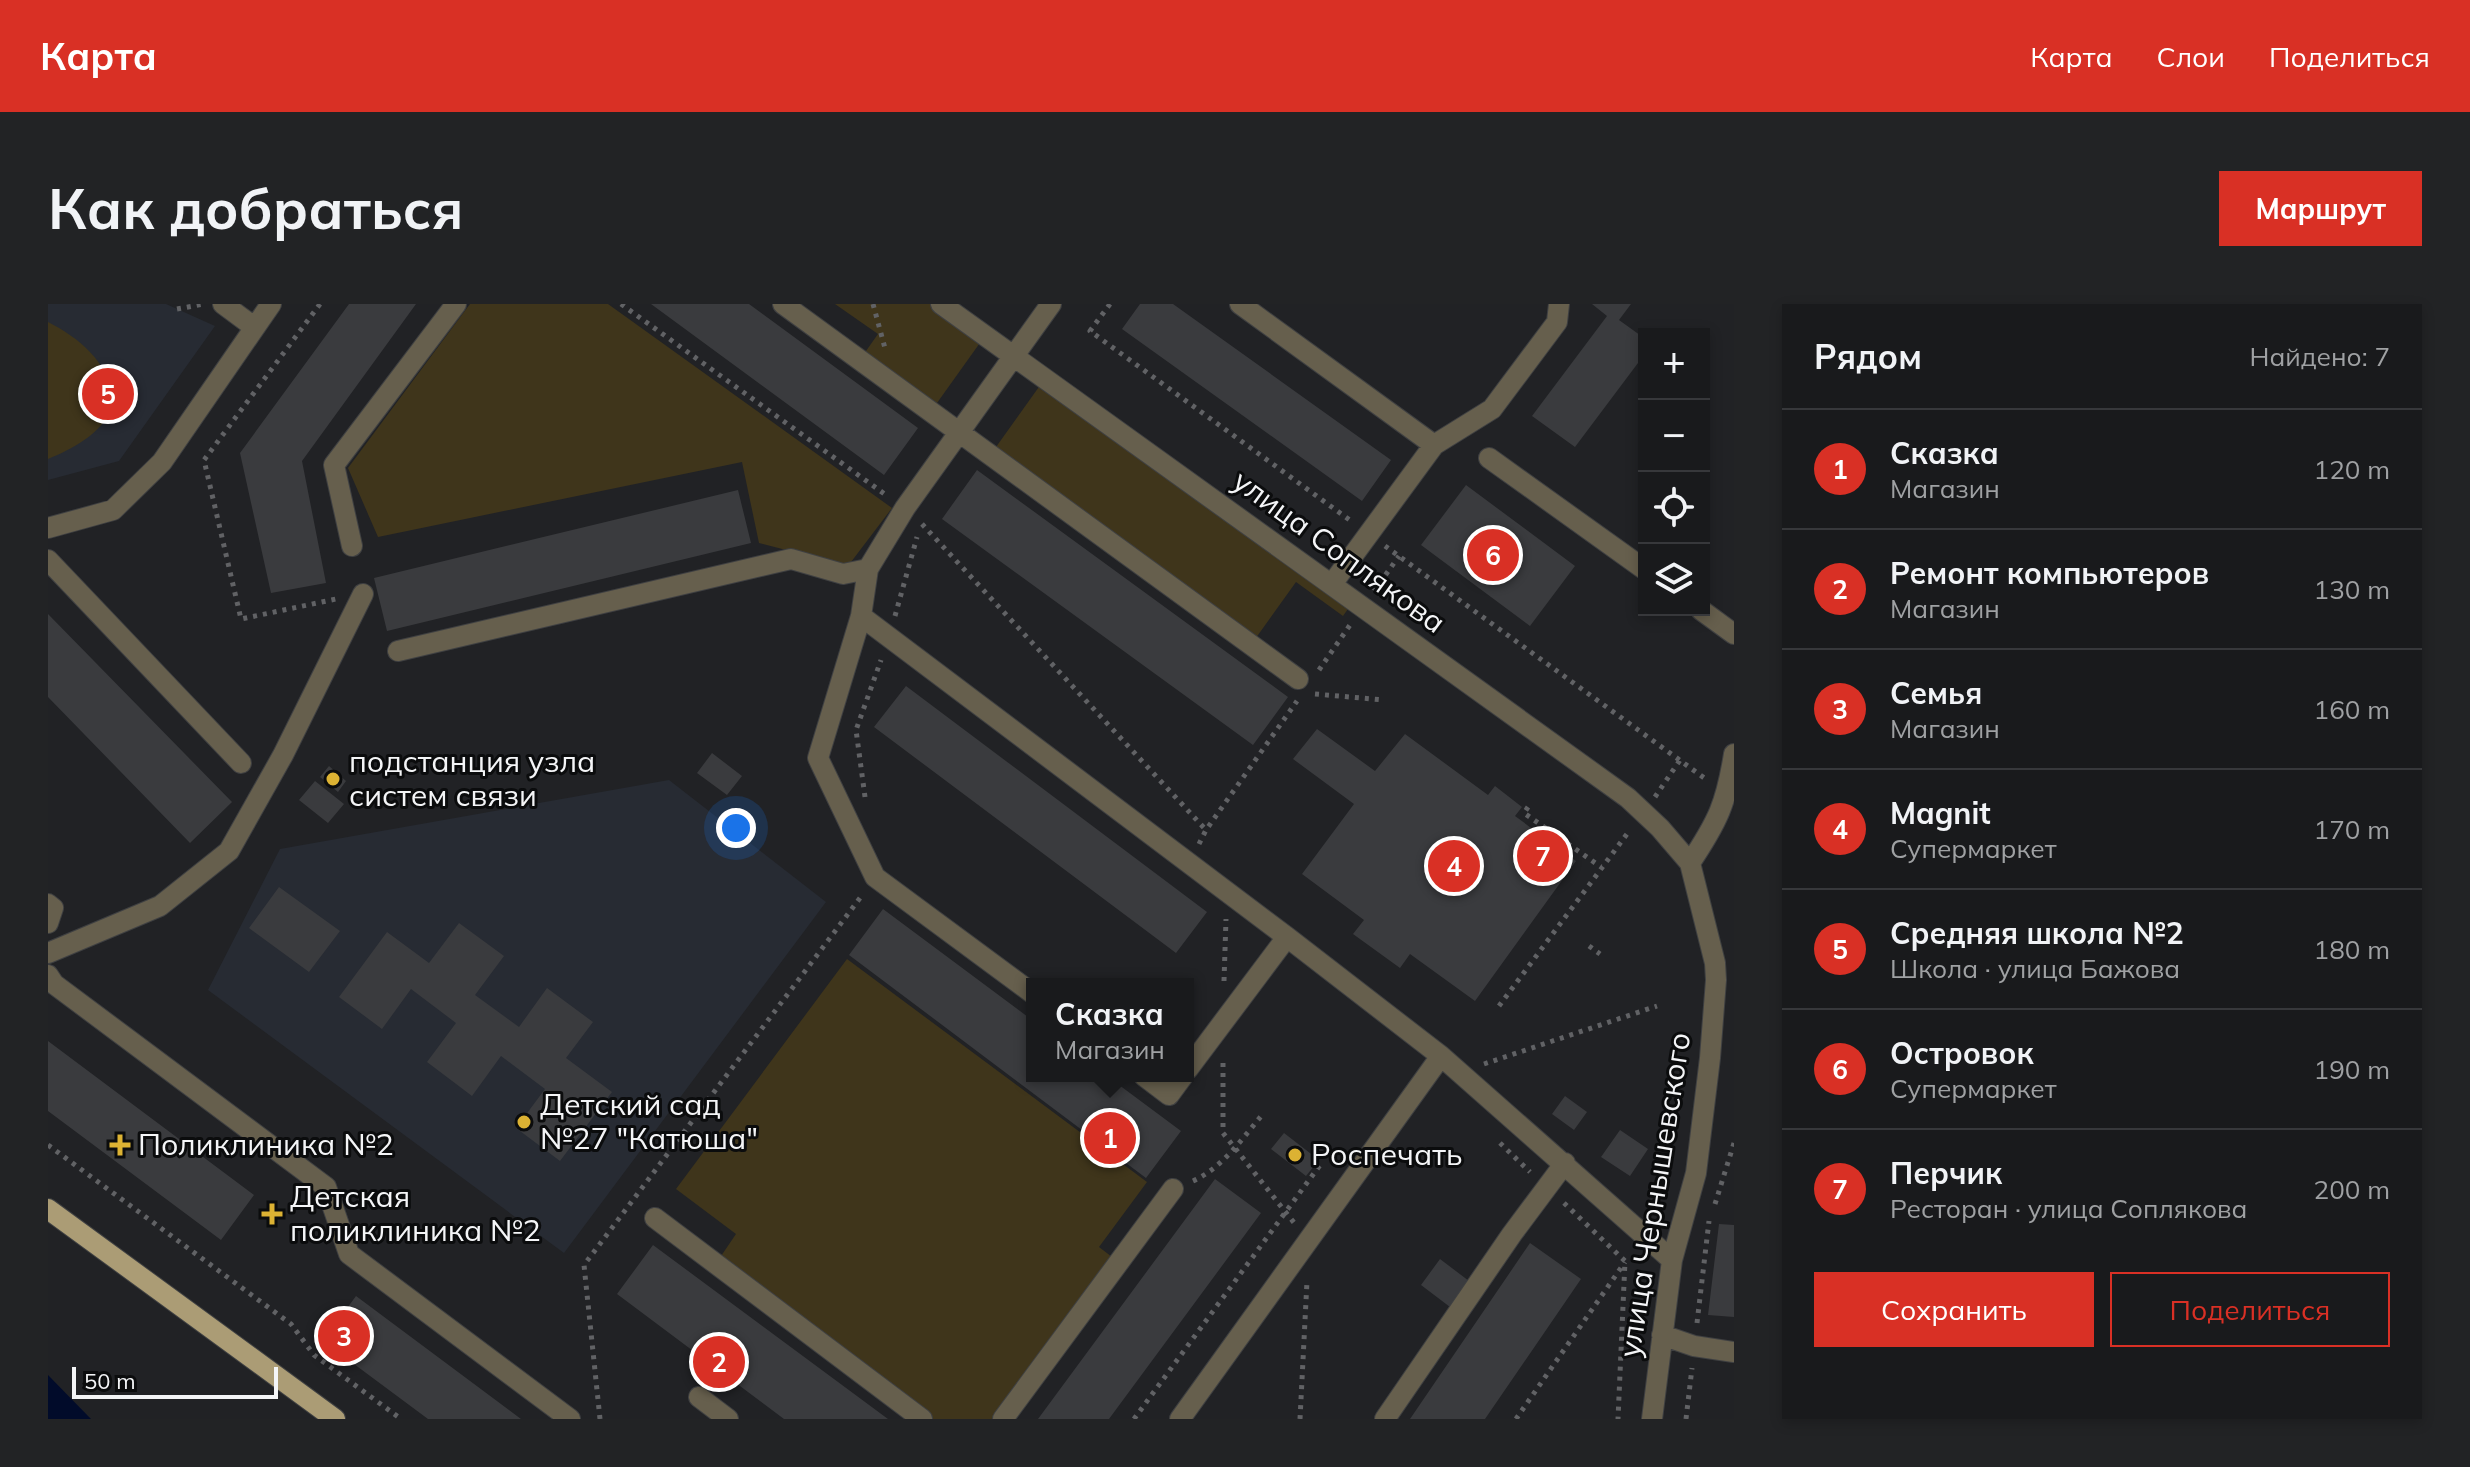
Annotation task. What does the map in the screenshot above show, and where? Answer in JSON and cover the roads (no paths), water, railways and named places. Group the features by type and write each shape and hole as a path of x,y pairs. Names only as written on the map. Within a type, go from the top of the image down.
{"main road":[{"path":"48,1209 335,1419"}],"street":[{"path":"223,304 254,327"},
{"path":"48,528 113,510 162,462 271,304"},
{"path":"352,546 334,465 456,304"},
{"path":"783,304 1300,686"},
{"name":"улица Соплякова","path":"941,304 1628,798 1660,828 1690,863"},
{"path":"1026,989 875,877 818,758 861,616 868,569 905,508 1051,304"},
{"path":"1240,304 1434,445"},
{"path":"1332,584 1434,445 1492,409 1557,322 1559,304"},
{"path":"1489,458 1638,565"},
{"path":"398,651 791,559 843,574 868,569"},
{"path":"48,560 241,763"},
{"path":"48,953 160,906 229,851 283,755 363,594"},
{"path":"861,616 1441,1056 1672,1260"},
{"path":"1709,616 1734,634"},
{"path":"1690,863 1714,828 1727,795 1734,754"},
{"name":"улица Чернышевского","path":"1652,1419 1672,1260 1696,1173 1716,980 1724,963 1690,863"},
{"path":"48,904 53,908 48,923"},
{"path":"1194,1061 1287,937"},
{"path":"48,975 54,984 326,1187 349,1254 570,1419"},
{"path":"1180,1419 1441,1056"},
{"path":"1152,1082 1169,1095 1179,1082"},
{"path":"1385,1419 1512,1234 1565,1163"},
{"path":"1003,1419 1173,1189"},
{"path":"655,1218 922,1419"},
{"path":"1662,1335 1694,1346 1734,1352"},
{"path":"699,1397 728,1419"}],"water":[{"path":"48,1375 91,1419 48,1419"}],"place":[{"name":"Средняя школа №2","path":"108,394"},
{"name":"Островок","path":"1493,555"},
{"name":"подстанция узла систем связи","path":"333,779"},
{"name":"Перчик","path":"1543,856"},
{"name":"Magnit","path":"1454,866"},
{"name":"Детский сад №27 \"Катюша\"","path":"524,1122"},
{"name":"Сказка","path":"1110,1138"},
{"name":"Поликлиника №2","path":"120,1145"},
{"name":"Роспечать","path":"1295,1155"},
{"name":"Детская поликлиника №2","path":"272,1214"},
{"name":"Семья","path":"344,1336"},
{"name":"Ремонт компьютеров","path":"719,1362"}]}
